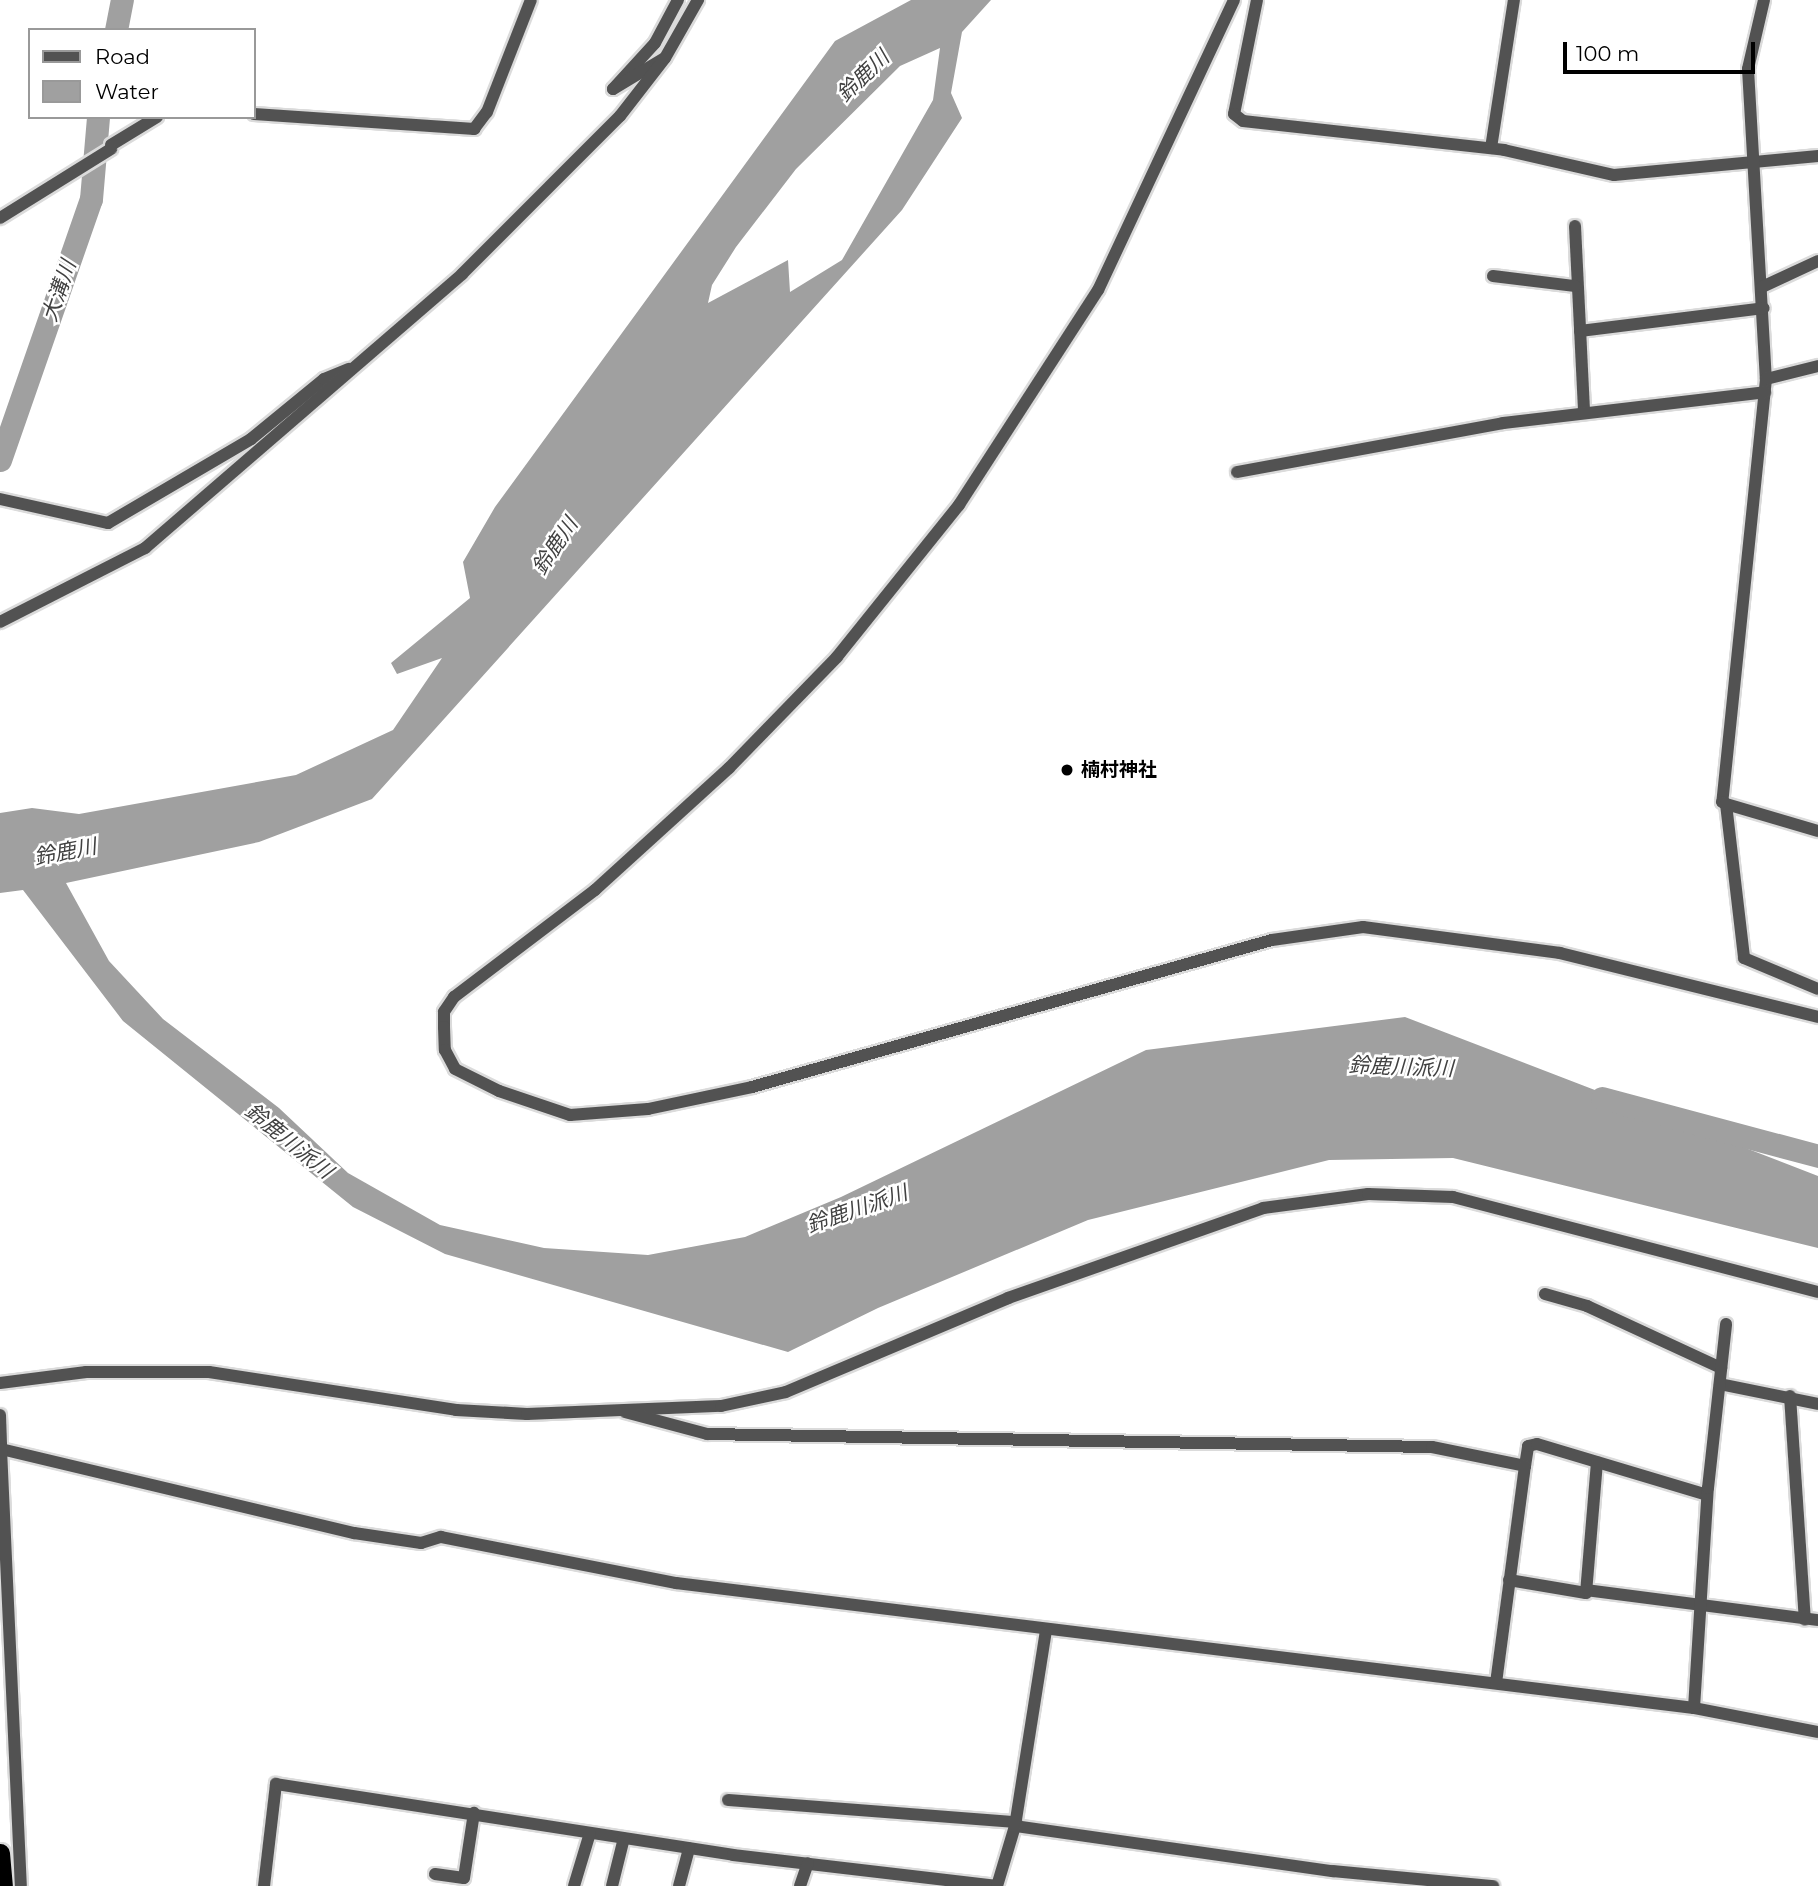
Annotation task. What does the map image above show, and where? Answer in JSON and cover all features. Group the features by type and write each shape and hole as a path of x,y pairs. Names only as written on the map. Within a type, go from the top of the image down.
{"highway":[{"path":"0,1853 3,1886"}],"street":[{"path":"256,114 474,129 487,112 531,0"},
{"path":"666,58 613,89 655,43 678,0"},
{"path":"0,622 145,548 354,368 542,198 666,58 698,0"},
{"path":"1234,0 1098,290 959,505 837,657 729,768 595,890 454,997 444,1012 444,1027 445,1050 455,1069 499,1091 570,1115 648,1109 752,1087 1272,940 1363,927 1560,953 1818,1017"},
{"path":"1257,0 1234,114 1243,121 1491,148 1614,175 1818,156"},
{"path":"1491,148 1514,0"},
{"path":"1764,0 1748,69 1752,162 1764,308 1766,385 1722,802 1818,831"},
{"path":"0,218 154,119"},
{"path":"1575,226 1575,286 1584,410"},
{"path":"1762,287 1818,261"},
{"path":"1493,276 1575,286"},
{"path":"1580,331 1764,308"},
{"path":"1237,472 1412,436 1766,385 1818,366"},
{"path":"0,499 108,523 251,439 324,379 354,368"},
{"path":"1726,804 1744,958 1818,989"},
{"path":"0,1383 86,1373 209,1373 456,1410 691,1410 786,1392 1007,1298 1263,1208 1311,1199 1452,1197 1818,1292"},
{"path":"1545,1294 1587,1306 1721,1368"},
{"path":"1694,1708 1704,1605 1707,1495 1726,1324"},
{"path":"1720,1384 1790,1396 1818,1404"},
{"path":"1509,1580 1812,1620 1790,1396"},
{"path":"624,1412 707,1434 1432,1447 1525,1466"},
{"path":"0,1415 21,1886"},
{"path":"1496,1683 1528,1446 1537,1444 1707,1495"},
{"path":"1,1449 354,1533 421,1543 441,1537 676,1583 1046,1631 1694,1708 1818,1732"},
{"path":"1586,1590 1597,1462"},
{"path":"264,1886 276,1784 474,1812 624,1839 997,1886 1015,1824 1046,1631"},
{"path":"728,1800 1015,1824 1333,1871 1493,1886"},
{"path":"435,1874 464,1878 474,1812"},
{"path":"574,1886 590,1833"},
{"path":"612,1886 624,1839"},
{"path":"679,1886 690,1848"},
{"path":"800,1886 808,1863"}],"water":[{"name":"鈴鹿川","path":"911,0 991,0 962,32 951,93 962,118 902,210 372,799 259,842 66,883 109,961 163,1019 279,1108 348,1173 440,1225 544,1248 648,1255 745,1237 841,1197 1146,1050 1405,1017 1818,1176 1818,1248 1453,1158 1329,1160 1088,1220 878,1308 788,1352 445,1254 353,1207 123,1021 23,890 0,893 0,813 32,808 79,814 296,775 393,730 442,658 397,674 391,663 470,598 463,562 495,507 835,41","holes":["940,48 933,100 842,260 790,292 788,260 708,303 712,285 736,247 796,169 900,66"]}],"waterway":[{"name":"大溝川","path":"116,28 122,0"},
{"name":"大溝川","path":"0,460 91,199 98,119"},
{"name":"鈴鹿川派川","path":"1602,1098 1818,1156"}],"place":[{"name":"楠村神社","path":"1067,770"}]}
